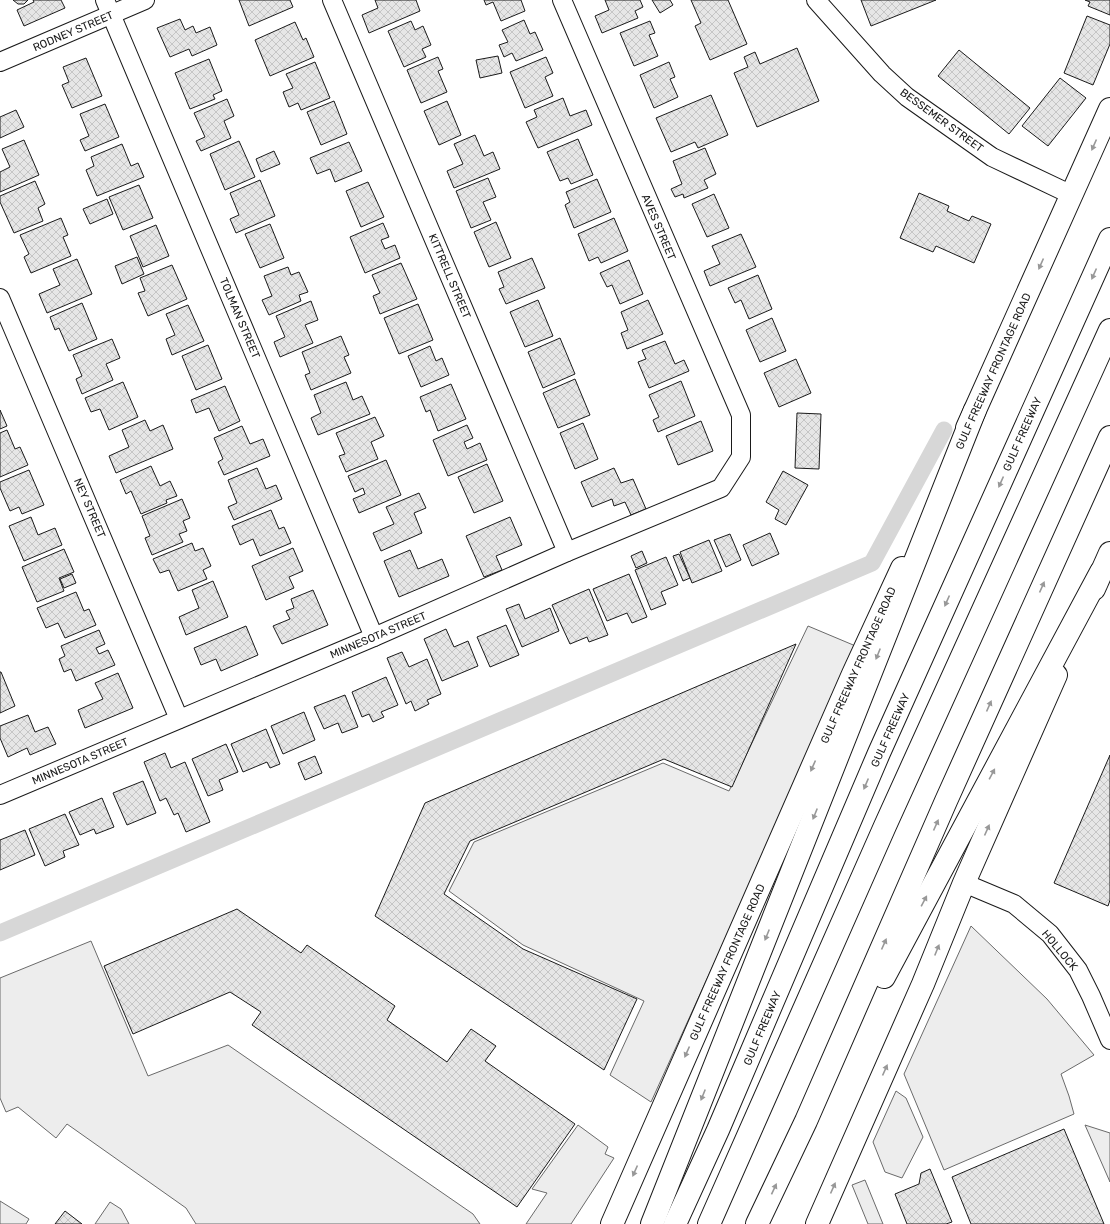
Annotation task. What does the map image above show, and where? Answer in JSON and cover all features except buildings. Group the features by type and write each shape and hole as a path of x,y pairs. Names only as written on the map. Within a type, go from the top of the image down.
{"main road":[{"name":"GULF FREEWAY FRONTAGE ROAD","path":"612,1224 853,674 975,410 1110,110"},
{"name":"GULF FREEWAY","path":"675,1224 718,1130 882,746 1110,239"},
{"path":"709,1224 888,819 1110,330"},
{"path":"652,1224 975,410"},
{"path":"757,1224 806,1120 1110,437"},
{"path":"806,1120 1106,563"},
{"path":"817,1224 923,984 964,883 1106,563"}],"street":[{"name":"RODNEY STREET","path":"0,62 108,7 145,0"},
{"name":"KITTRELL STREET","path":"332,0 567,552"},
{"name":"AVES STREET","path":"562,0 741,415 741,457"},
{"name":"BESSEMER STREET","path":"816,0 882,74 906,97 992,157 1072,195"},
{"name":"TOLMAN STREET","path":"108,7 374,637"},
{"name":"NEY STREET","path":"0,298 179,719"},
{"name":"MINNESOTA STREET","path":"0,795 374,637 567,552 721,488 741,457"},
{"name":"HOLLOCK","path":"964,883 1014,904 1050,934 1078,970 1108,1036"}],"shaded area":[{"path":"808,626 858,647 651,1102 610,1075 644,1001 523,945 449,891 474,842 663,763 729,791"},
{"path":"971,926 1047,999 1094,1055 1061,1074 1074,1114 944,1170 904,1074"},
{"path":"91,941 148,1076 228,1045 473,1214 480,1224 196,1224 186,1208 67,1124 56,1138 18,1107 6,1112 0,1098 0,978"},
{"path":"896,1091 906,1098 923,1137 902,1178 885,1172 873,1142"},
{"path":"578,1125 608,1147 605,1154 614,1158 571,1224 526,1224 547,1193 532,1189"},
{"path":"1085,1125 1110,1133 1110,1182"},
{"path":"865,1180 883,1224 868,1224 852,1185"},
{"path":"0,1201 29,1219 26,1224 0,1224"},
{"path":"110,1202 121,1209 129,1224 95,1224"}],"waterway":[{"path":"0,933 872,563 944,430"}]}
